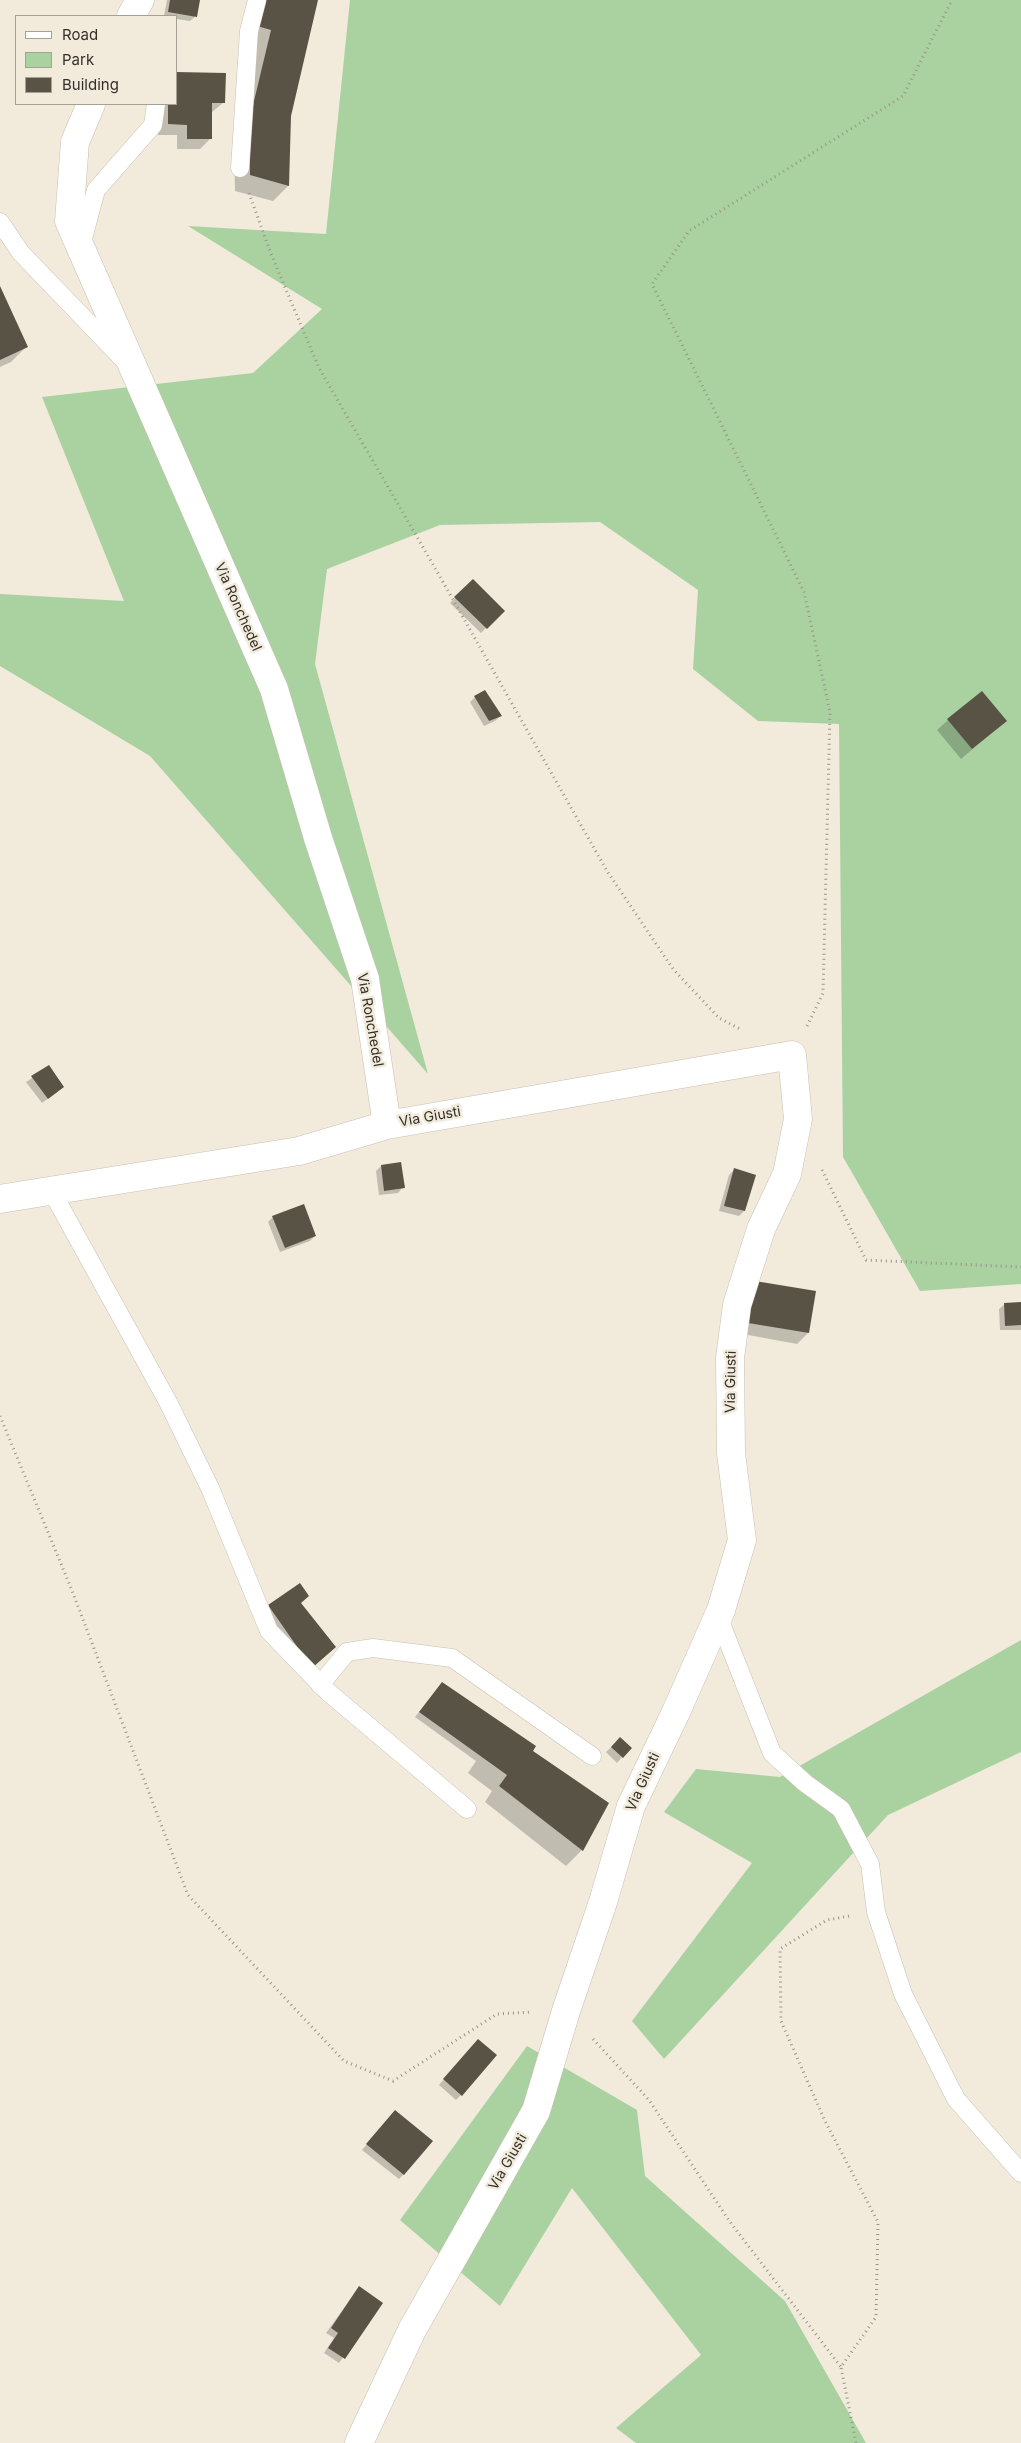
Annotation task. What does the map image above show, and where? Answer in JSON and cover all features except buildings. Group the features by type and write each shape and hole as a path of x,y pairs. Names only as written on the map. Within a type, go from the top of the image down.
{"street":[{"path":"132,15 140,0"},
{"name":"Via Ronchedel","path":"91,105 75,142 69,221 274,689 318,838 365,979 387,1125"},
{"name":"Via Giusti","path":"0,1199 299,1151 387,1125 792,1055 798,1120 787,1174 761,1229 736,1305 730,1358 731,1453 742,1540 718,1616 676,1712 631,1806 603,1902 566,2011 536,2111 412,2330 358,2443"}],"lane":[{"path":"240,168 249,31 257,0"},
{"path":"80,246 96,190 153,125 156,105"},
{"path":"0,222 21,253 136,372"},
{"path":"51,1190 168,1402 210,1488 269,1631 320,1685 466,1809"},
{"path":"718,1616 772,1753 804,1783 841,1809 870,1864 876,1912 903,1994 956,2099 1021,2173"},
{"path":"320,1685 347,1652 373,1648 452,1658 592,1756"}],"path":[{"path":"792,1055 823,993 830,712 804,592 652,284 689,232 903,96 952,0"},
{"path":"240,168 271,254 318,368 613,879 673,969 720,1018 744,1031"},
{"path":"798,1120 866,1260 1021,1267"},
{"path":"0,1416 71,1588 188,1895 344,2061 393,2081 497,2014 566,2011 649,2100 730,2222 841,2367 856,2443"},
{"path":"841,2367 876,2317 878,2222 825,2122 781,2021 780,1950 828,1920 876,1912"}],"green space":[{"path":"350,0 1021,0 1021,1284 920,1291 843,1157 839,724 758,721 693,669 698,590 600,522 440,525 327,569 315,664 428,1074 150,756 0,666 0,594 124,601 42,397 253,373 322,309 188,226 326,234"},
{"path":"1021,1640 1021,1752 888,1815 664,2059 632,2021 752,1863 664,1812 696,1769 780,1777"},
{"path":"527,2046 637,2110 645,2176 785,2301 866,2443 636,2443 616,2428 701,2355 572,2188 500,2306 400,2220"}]}
